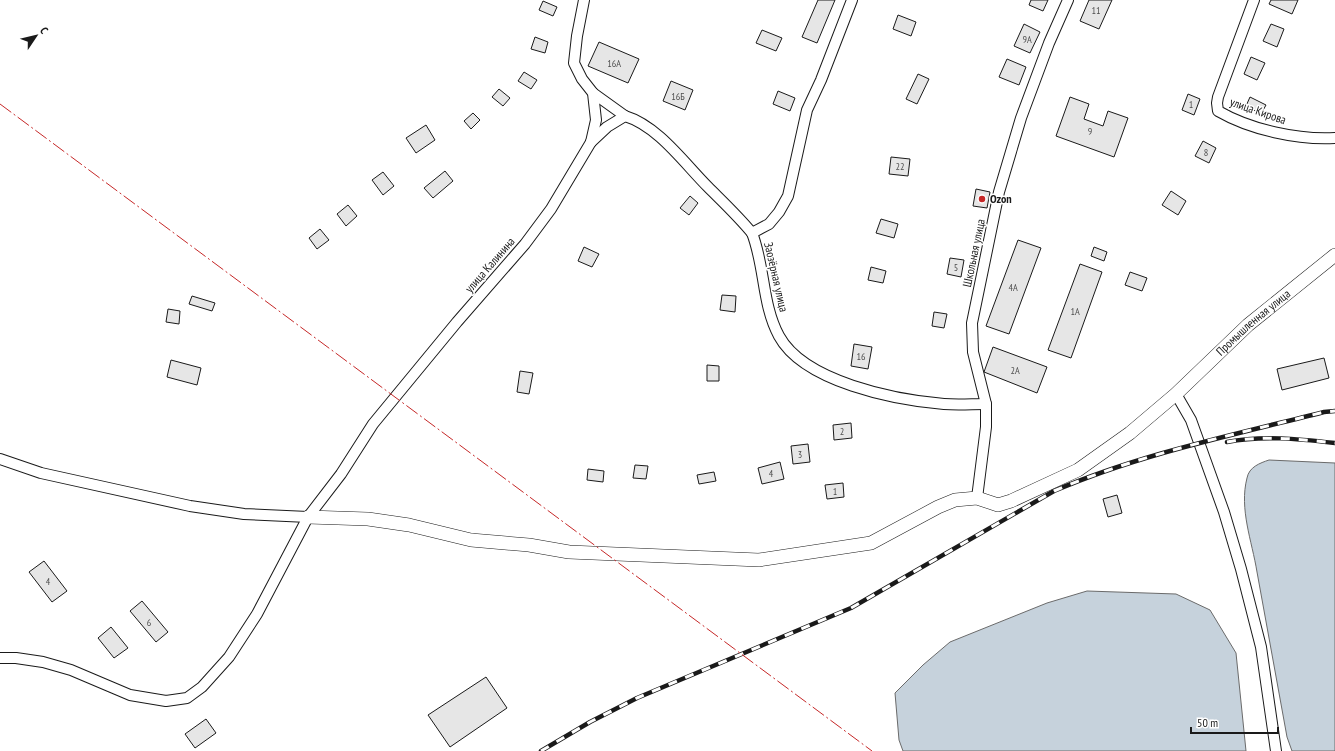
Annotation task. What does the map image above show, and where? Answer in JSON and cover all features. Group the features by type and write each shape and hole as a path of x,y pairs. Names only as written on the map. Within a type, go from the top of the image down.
{"street":[{"path":"584,0 576,36 574,63 582,79 593,93 624,116 634,119 647,127 682,159 752,233"},
{"name":"Заозёрная улица","path":"852,0 821,80 807,110 788,196 779,212 769,224 752,233 758,250 773,321 778,335 787,348 801,360 823,374 873,393 944,404 986,404"},
{"name":"Школьная улица","path":"976,498 986,427 986,404 973,352 972,323 999,192 1012,148 1049,43 1068,0"},
{"name":"улица Кирова","path":"1254,0 1218,97 1218,110 1259,127 1289,135 1308,139 1335,138"},
{"name":"улица Калинина","path":"0,658 16,658 64,668 130,695 166,701 187,698 202,687 229,657 257,614 308,517 341,474 373,424 457,322 525,244 551,209 591,142 596,120 593,93"},
{"path":"591,142 607,127 624,116"},
{"name":"Промышленная улица","path":"976,498 998,505 1011,501 1078,470 1130,433 1176,394 1248,325 1335,255"},
{"path":"1176,394 1191,420 1224,512 1241,569 1261,647 1276,751"},
{"path":"0,459 41,473 190,506 244,514 368,519 409,525 472,540 529,545 569,552 759,560 871,543 938,507 955,500 976,498"}],"shaded area":[{"path":"1269,460 1335,463 1335,751 1292,751 1287,737 1255,560 1247,525 1244,501 1248,474 1252,468"},
{"path":"1087,591 1176,594 1210,610 1236,653 1246,751 903,751 899,740 895,693 923,665 950,642 1047,603"}],"building":[{"path":"818,0 835,0 817,43 802,37"},
{"path":"1031,0 1048,0 1043,11 1029,5"},
{"path":"1089,0 1112,0 1099,29 1080,21"},
{"path":"1271,0 1298,0 1292,14 1269,4"},
{"path":"543,1 557,7 553,16 539,10"},
{"path":"898,15 916,22 911,36 893,29"},
{"path":"1024,24 1040,32 1030,53 1014,46"},
{"path":"1271,24 1284,29 1277,47 1263,41"},
{"path":"762,30 782,38 776,51 756,43"},
{"path":"535,37 548,42 545,53 531,49"},
{"path":"599,42 639,59 628,83 588,66"},
{"path":"1251,57 1265,63 1257,80 1244,74"},
{"path":"1007,59 1026,67 1019,85 999,77"},
{"path":"524,72 537,80 531,89 518,81"},
{"path":"918,74 929,79 917,104 906,99"},
{"path":"671,81 693,90 685,110 663,101"},
{"path":"499,89 510,98 503,106 492,97"},
{"path":"778,91 795,98 790,111 773,104"},
{"path":"1188,94 1200,99 1194,115 1182,110"},
{"path":"1070,97 1089,104 1084,119 1103,126 1108,111 1128,118 1114,157 1056,136"},
{"path":"1250,97 1266,105 1261,114 1246,106"},
{"path":"473,113 480,120 471,129 464,121"},
{"path":"426,125 435,140 416,153 406,138"},
{"path":"1203,141 1216,148 1209,163 1195,156"},
{"path":"891,157 910,159 908,176 889,174"},
{"path":"445,171 453,181 433,198 424,188"},
{"path":"383,172 394,186 383,195 372,180"},
{"path":"976,189 990,192 987,208 973,206"},
{"path":"1171,191 1186,201 1178,215 1162,205"},
{"path":"690,196 698,203 689,215 680,208"},
{"path":"348,205 357,216 346,226 337,214"},
{"path":"881,219 898,224 894,238 876,233"},
{"path":"320,229 329,240 317,249 309,238"},
{"path":"1018,240 1041,248 1009,334 986,326"},
{"path":"584,247 599,254 592,267 578,261"},
{"path":"1094,247 1107,252 1104,261 1091,256"},
{"path":"950,258 964,260 961,277 947,274"},
{"path":"1080,264 1102,272 1071,358 1048,350"},
{"path":"871,267 886,271 883,283 868,280"},
{"path":"1130,272 1147,278 1142,291 1125,285"},
{"path":"722,295 736,296 735,312 720,310"},
{"path":"192,296 215,303 212,311 189,304"},
{"path":"168,309 180,311 179,324 166,322"},
{"path":"934,312 947,314 944,328 932,326"},
{"path":"854,344 872,347 868,369 851,366"},
{"path":"993,347 1047,367 1037,393 984,372"},
{"path":"1324,358 1329,378 1282,390 1277,369"},
{"path":"171,360 201,368 197,385 167,377"},
{"path":"707,365 719,366 719,381 707,381"},
{"path":"520,371 533,373 529,394 517,392"},
{"path":"851,423 852,438 834,440 833,425"},
{"path":"808,444 810,462 793,464 791,446"},
{"path":"780,462 784,479 762,484 758,468"},
{"path":"635,465 648,466 646,479 633,478"},
{"path":"588,469 604,471 603,482 587,480"},
{"path":"714,472 716,481 699,484 697,475"},
{"path":"843,483 844,497 827,499 825,485"},
{"path":"1117,495 1122,513 1108,517 1103,499"},
{"path":"44,561 67,591 52,602 29,572"},
{"path":"142,601 168,632 156,642 130,611"},
{"path":"111,627 128,648 114,658 98,638"},
{"path":"486,677 507,708 450,747 428,715"},
{"path":"206,719 216,733 195,748 185,734"}],"railway":[{"path":"541,751 590,722 637,698 851,608 1054,491 1120,466 1187,446 1324,412 1335,411"},
{"path":"1227,442 1267,438 1335,443"}],"power":[{"path":"0,104 872,751"}],"place":[{"name":"Ozon","path":"982,199"}]}
